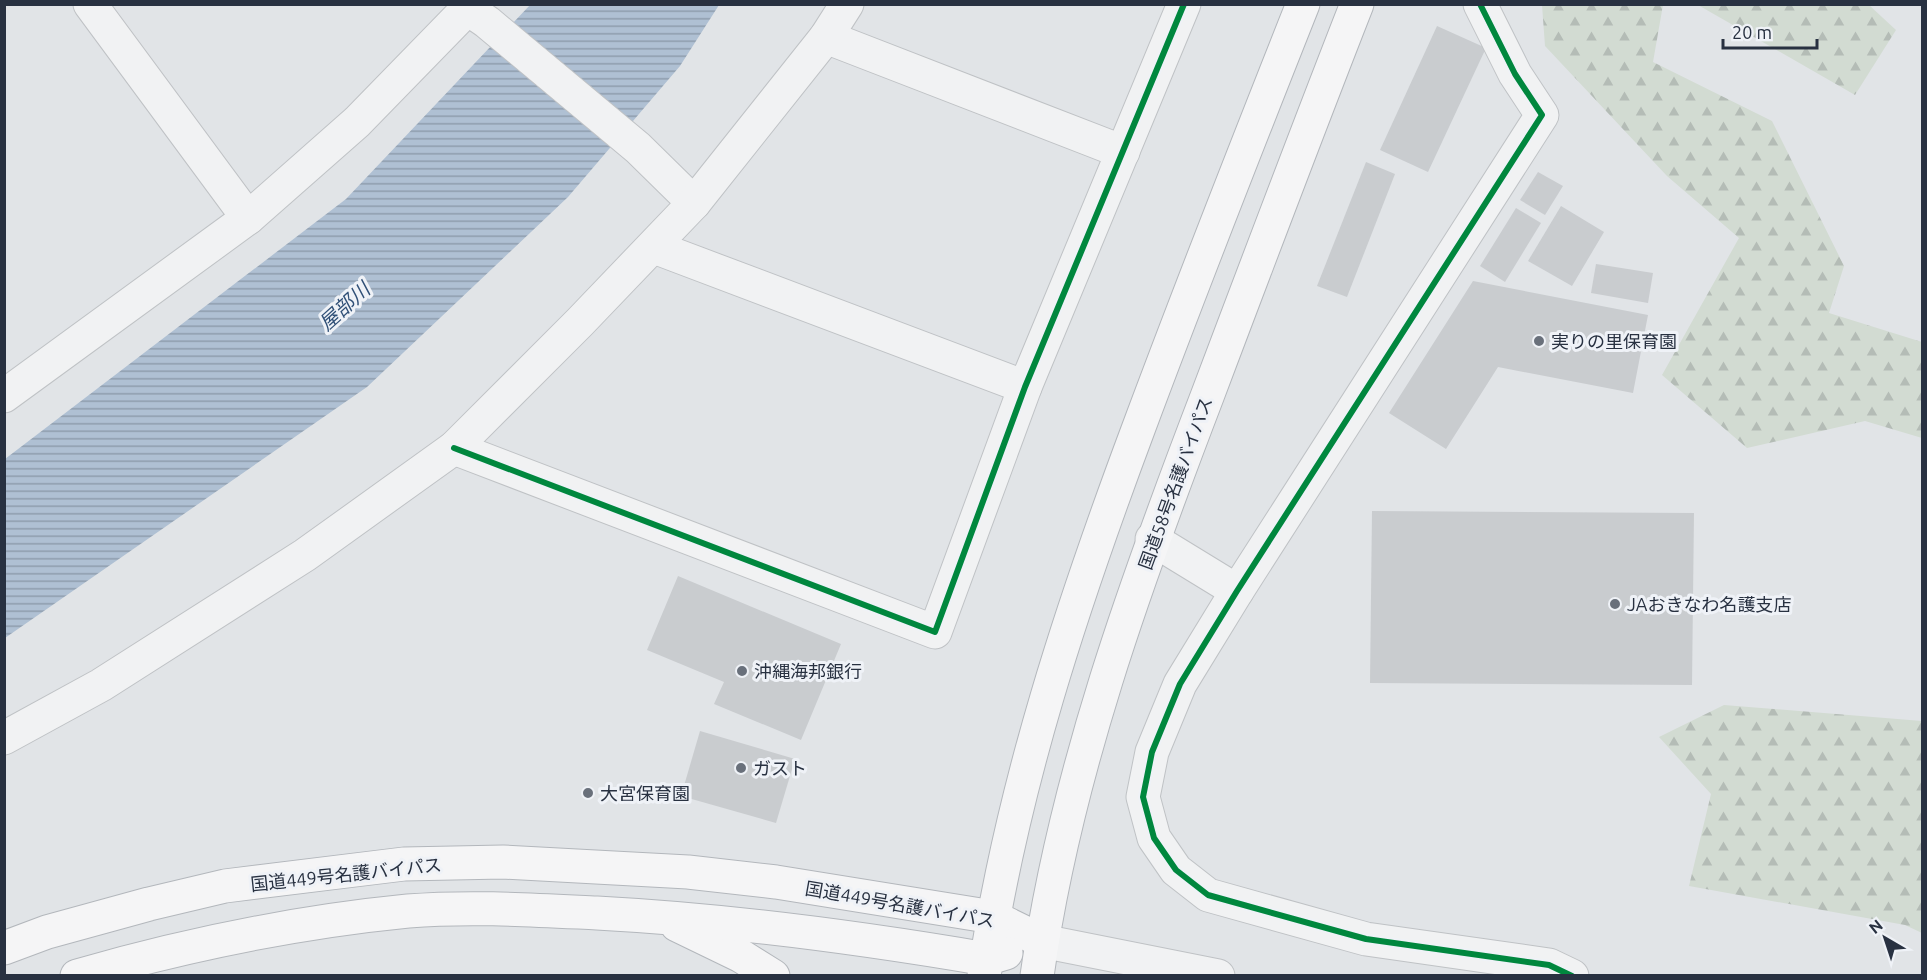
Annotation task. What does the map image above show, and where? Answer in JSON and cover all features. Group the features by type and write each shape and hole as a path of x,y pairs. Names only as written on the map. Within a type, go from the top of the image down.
{"highway":[{"path":"985,967 993,916 1020,793 1063,639 1187,299 1303,4"},
{"name":"国道58号名護バイパス","path":"1037,975 1042,941 1092,728 1152,539 1357,4"},
{"name":"国道449号名護バイパス","path":"4,948 47,932 149,903 225,886 404,864 503,862 688,872 776,882 993,916 1042,941"},
{"name":"国道449号名護バイパス","path":"77,975 149,955 232,937 409,911 514,908 758,924 985,967 1042,941"},
{"path":"649,916 679,926 741,956 773,975"}],"street":[{"path":"90,4 248,218"},
{"path":"4,738 101,686 276,573 454,448 654,247 694,202 826,37 847,4"},
{"path":"454,448 934,632 1026,387 1184,4"},
{"path":"1480,4 1515,74 1542,116 1237,591 1180,684 1152,752 1143,797 1154,837 1176,870 1208,895 1354,936 1549,965 1572,975"},
{"path":"4,396 248,218 357,122 476,12 638,148 694,202"},
{"path":"826,37 1123,152"},
{"path":"654,247 1026,387"},
{"path":"1152,539 1237,591"},
{"path":"1042,941 1218,975"}],"green space":[{"path":"1542,5 1663,5 1653,62 1772,121 1844,266 1829,313 1922,342 1922,438 1865,421 1747,448 1662,375 1739,238 1667,176 1545,46"},
{"path":"1698,5 1869,5 1896,30 1855,95"},
{"path":"1724,705 1922,721 1922,933 1905,925 1689,886 1711,794 1659,737"}],"water":[{"name":"屋部川","path":"530,5 719,5 680,66 568,197 367,387 5,638 5,459 346,199"}],"building":[{"path":"1437,26 1486,48 1428,172 1380,150"},
{"path":"1366,162 1395,174 1347,297 1317,286"},
{"path":"1538,172 1563,186 1545,215 1520,200"},
{"path":"1561,206 1604,232 1572,286 1528,261"},
{"path":"1516,208 1541,223 1505,282 1480,266"},
{"path":"1596,264 1653,273 1648,303 1591,293"},
{"name":"実りの里保育園","path":"1473,281 1648,315 1633,393 1498,367 1446,449 1389,413"},
{"path":"1372,511 1694,513 1692,685 1370,683"},
{"path":"678,576 841,644 801,740 714,704 724,682 647,650"},
{"path":"700,731 795,759 776,823 681,796"}],"cycle path":[{"path":"454,448 935,632 1025,387 1184,4"},
{"path":"1480,4 1515,74 1542,115 1237,591 1180,684 1152,752 1143,797 1154,838 1176,870 1208,895 1366,939 1549,965 1572,976"}],"place":[{"name":"実りの里保育園","path":"1539,341"},
{"name":"JAおきなわ名護支店","path":"1615,604"},
{"name":"沖縄海邦銀行","path":"742,671"},
{"name":"ガスト","path":"741,768"},
{"name":"大宮保育園","path":"588,793"}]}
